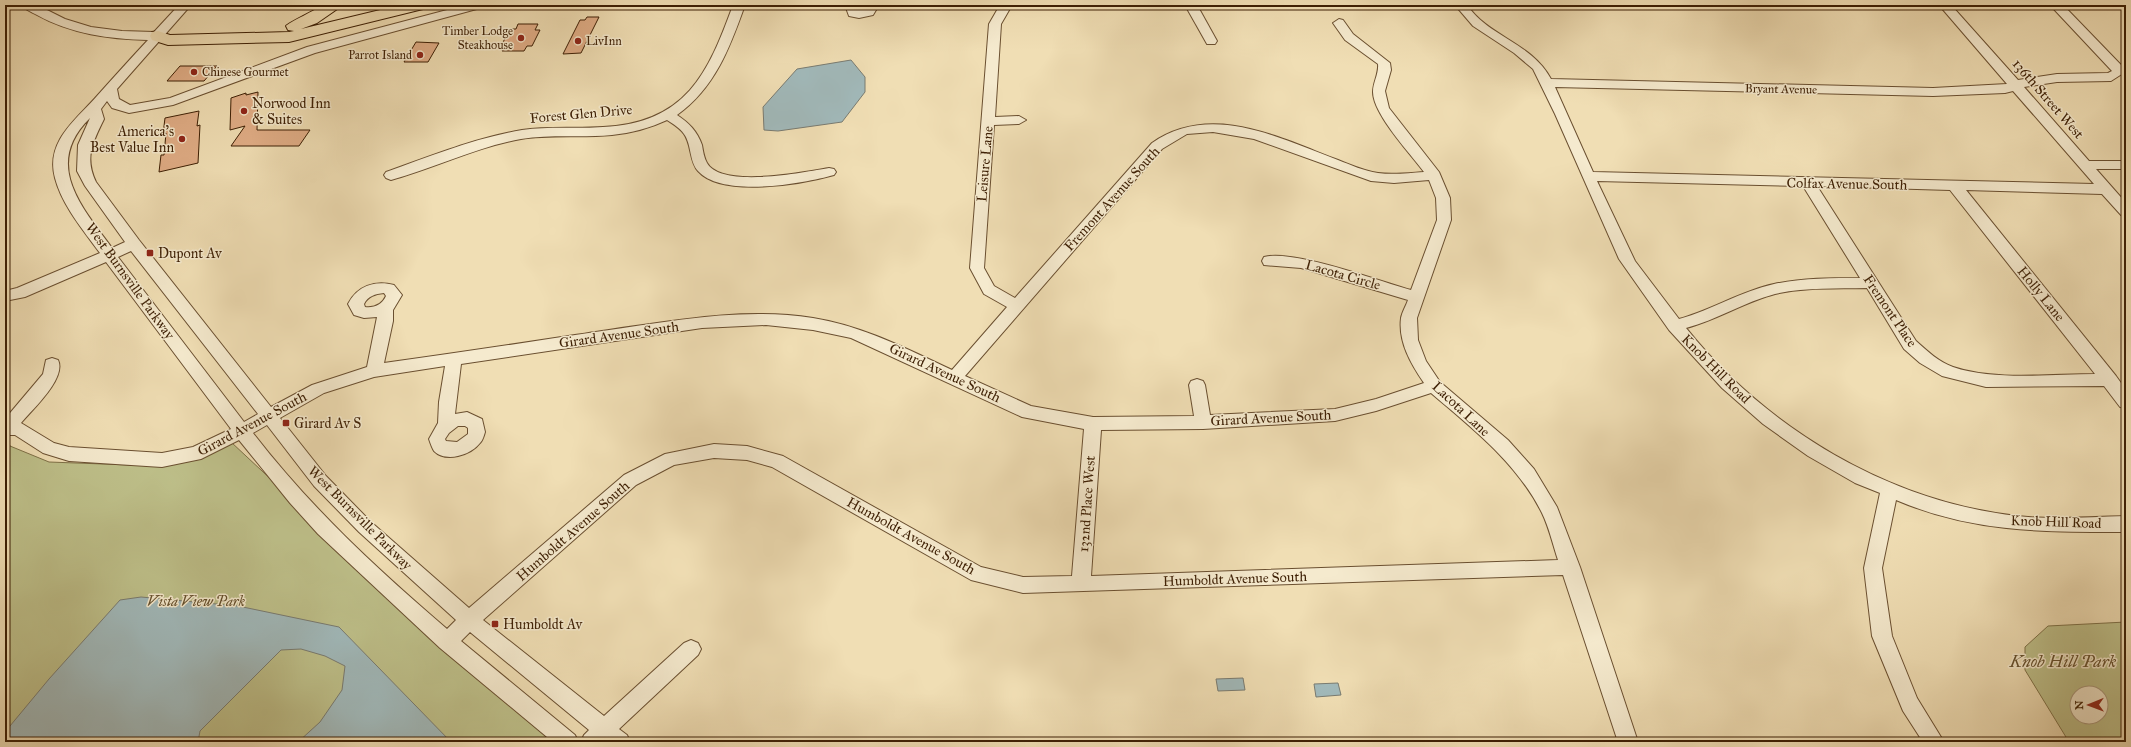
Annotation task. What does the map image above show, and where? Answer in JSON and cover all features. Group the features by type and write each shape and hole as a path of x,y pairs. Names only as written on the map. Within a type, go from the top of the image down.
{"highway":[{"path":"158,36 176,32 261,32 278,30 310,20 335,5"},
{"path":"158,36 168,40 266,39 289,37 421,5"}],"street":[{"path":"28,5 53,20 72,27 120,36 158,36"},
{"name":"West Burnsville Parkway","path":"185,5 94,108 78,120 68,137 62,155 62,178 68,194 110,256 242,431 296,498 338,542 447,642 568,742"},
{"path":"94,108 112,112 173,101 311,50 480,5"},
{"name":"Forest Glen Drive","path":"391,175 469,147 500,139 542,132 620,130 646,124 669,114 690,100 703,85 723,49 739,5"},
{"path":"851,5 853,12 859,14 869,12 873,5"},
{"name":"Leisure Lane","path":"1006,5 995,24 977,268 989,290 1017,306"},
{"path":"1191,5 1211,41"},
{"name":"Knob Hill Road","path":"1461,5 1477,24 1528,56 1538,67 1547,83 1627,261 1674,326 1720,377 1777,427 1828,460 1889,490 1951,511 2017,523 2126,524"},
{"name":"136th Street West","path":"1945,5 2126,212"},
{"name":"Bryant Avenue","path":"1547,83 1933,92 2005,89 2015,85 2051,79 2111,77 2119,72 2116,66 2056,5"},
{"name":"Lacota Lane","path":"1338,23 1349,37 1384,63 1385,70 1379,91 1383,109 1434,175 1443,198 1444,220 1409,318 1410,340 1419,363 1434,386 1502,446 1528,474 1551,512 1571,567 1628,742"},
{"path":"111,89 113,100 117,105 129,108"},
{"name":"West Burnsville Parkway","path":"94,108 97,119 85,145 84,171 98,195 134,244 320,481 364,527 598,736 620,742"},
{"path":"669,114 690,133 703,169 718,178 737,181 787,180 829,172"},
{"path":"988,121 1019,120"},
{"name":"Fremont Avenue South","path":"954,378 1157,146 1172,135 1192,129 1217,127 1240,130 1372,176 1405,178 1434,175"},
{"path":"2084,165 2126,165"},
{"name":"Colfax Avenue South","path":"1589,176 1808,183 2105,189"},
{"name":"Fremont Place","path":"1808,183 1910,346 1926,360 1948,372 1986,381 2110,380"},
{"name":"Holly Lane","path":"1955,186 2126,402"},
{"path":"5,296 20,293 110,256 134,244"},
{"name":"Lacota Circle","path":"1268,261 1301,263 1416,297"},
{"path":"1674,326 1703,318 1744,299 1774,290 1812,284 1871,283"},
{"path":"374,371 385,321 385,308"},
{"name":"Girard Avenue South","path":"6,428 18,429 49,448 69,454 162,460 195,454 215,446 318,389 374,371 702,322 766,319 813,324 854,333 886,346 1028,412 1093,424 1203,422 1335,414 1376,405 1434,386"},
{"path":"446,425 446,402 454,359"},
{"path":"6,428 51,376 52,364"},
{"path":"1197,385 1203,422"},
{"name":"132nd Place West","path":"1081,584 1093,424"},
{"name":"Humboldt Avenue South","path":"447,642 469,620 630,480 672,459 714,451 747,452 777,462 977,574 1023,585 1571,567"},
{"path":"1889,490 1873,568 1882,636 1910,704 1934,742"},
{"path":"598,736 691,648"}],"green space":[{"name":"Vista View Park","path":"231,442 552,742 5,742 5,444 9,444 10,446 49,462 157,466"},
{"name":"Knob Hill Park","path":"2126,622 2126,742 2069,742 2025,670 2025,647 2048,626"}],"water":[{"path":"851,60 865,77 865,92 842,122 778,131 764,130 763,107 797,69"},
{"path":"141,597 238,606 339,627 451,742 298,742 320,722 342,690 345,666 325,656 301,649 281,650 200,731 198,742 5,742 5,732 49,679 120,600"},
{"path":"1243,678 1245,690 1218,691 1216,679"},
{"path":"1338,683 1341,695 1316,697 1314,684"}],"building":[{"name":"LivInn","path":"587,17 599,17 581,53 563,54 580,20 585,20"},
{"name":"Timber Lodge Steakhouse","path":"518,24 538,24 535,30 540,30 532,46 527,46 524,51 502,51 505,46 501,46 510,29 516,29"},
{"name":"Parrot Island","path":"416,42 439,43 428,62 404,62"},
{"name":"Chinese Gourmet","path":"180,66 217,66 204,81 167,81"},
{"name":"Norwood Inn & Suites","path":"258,92 257,130 310,130 299,146 231,146 245,126 230,130 231,98 246,93 246,95"},
{"name":"America's Best Value Inn","path":"199,111 197,126 200,125 198,163 159,172 161,155 164,155 166,133 163,134 165,118"}],"place":[{"name":"Timber Lodge Steakhouse","path":"521,38"},
{"name":"LivInn","path":"578,41"},
{"name":"Parrot Island","path":"420,55"},
{"name":"Chinese Gourmet","path":"194,72"},
{"name":"Norwood Inn & Suites","path":"244,111"},
{"name":"America's Best Value Inn","path":"182,139"},
{"name":"Dupont Av","path":"150,253"},
{"name":"Girard Av S","path":"286,423"},
{"name":"Humboldt Av","path":"495,624"}]}
